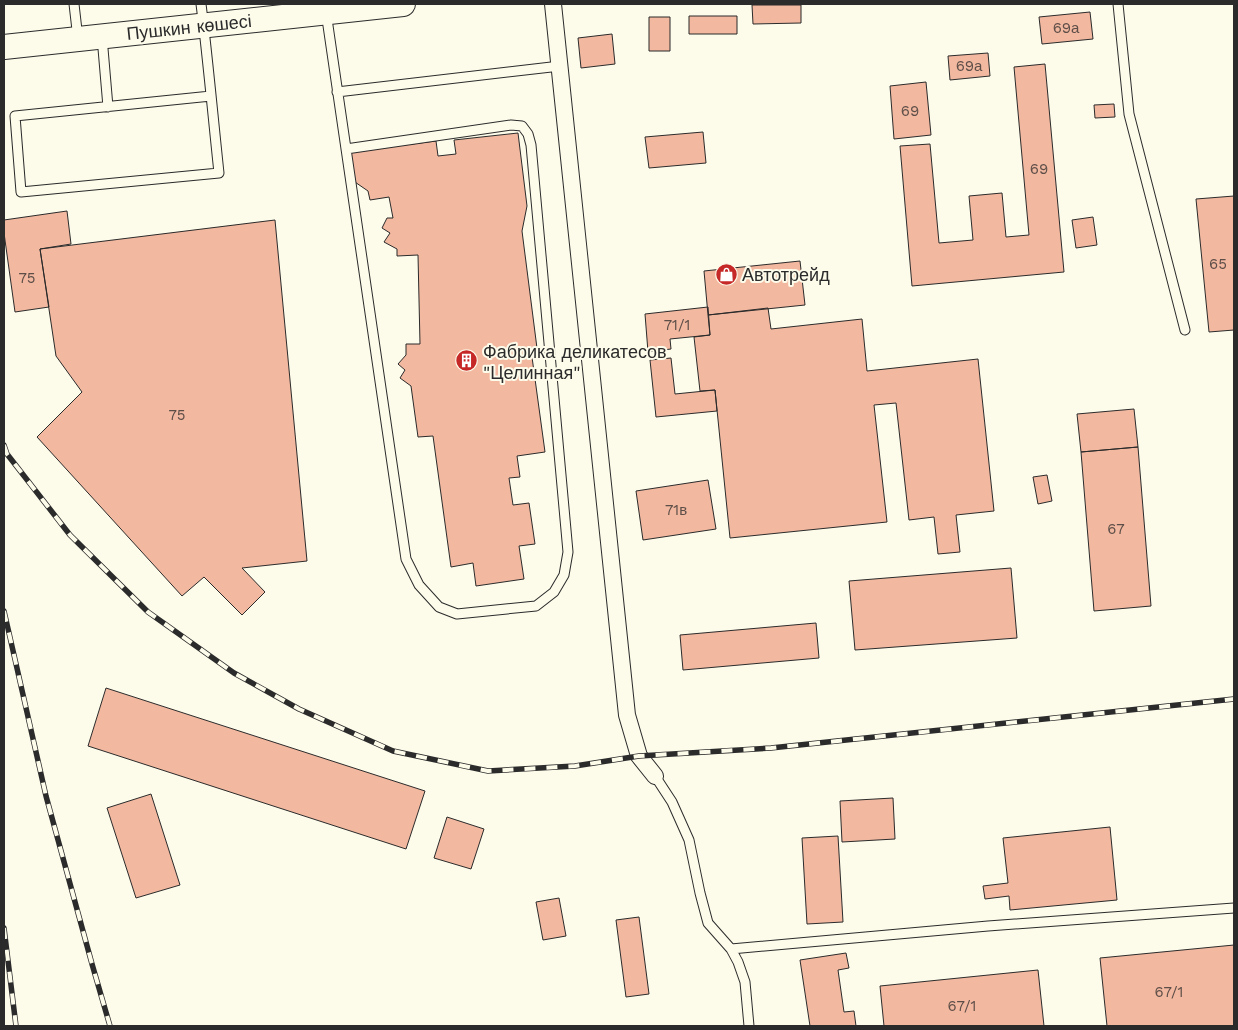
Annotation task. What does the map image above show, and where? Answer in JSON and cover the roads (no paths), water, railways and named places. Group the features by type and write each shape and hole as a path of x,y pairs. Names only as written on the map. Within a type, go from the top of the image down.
{"main road":[{"name":"Пушкин көшесі","path":"4,47 102,36 202,14 326,12 403,4"}],"street":[{"path":"553,4 627,716 640,756 655,776"}],"lane":[{"path":"74,4 78,39"},
{"path":"1118,4 1129,114 1185,330"},
{"path":"326,12 337,92 406,559 419,585 439,607 457,614 536,606 554,592 564,575 568,552 531,145 528,134 522,126 511,126 346,149"},
{"path":"202,14 211,96 219,173 21,192 15,116 211,96"},
{"path":"102,36 108,106"},
{"path":"337,92 560,66"},
{"path":"655,776 672,802 689,840 708,923 731,949 738,962 745,982 749,1026"},
{"path":"731,949 988,926 1234,908"}],"railway":[{"path":"4,445 7,454 70,535 148,612 234,673 299,709 393,751 488,771 575,766 639,756 771,748 1234,699"},
{"path":"4,611 46,796 110,1026"},
{"path":"4,928 16,1026"}],"place":[{"name":"Автотрейд","path":"726,274"},
{"name":"Фабрика деликатесов \"Целинная\"","path":"467,361"}]}
